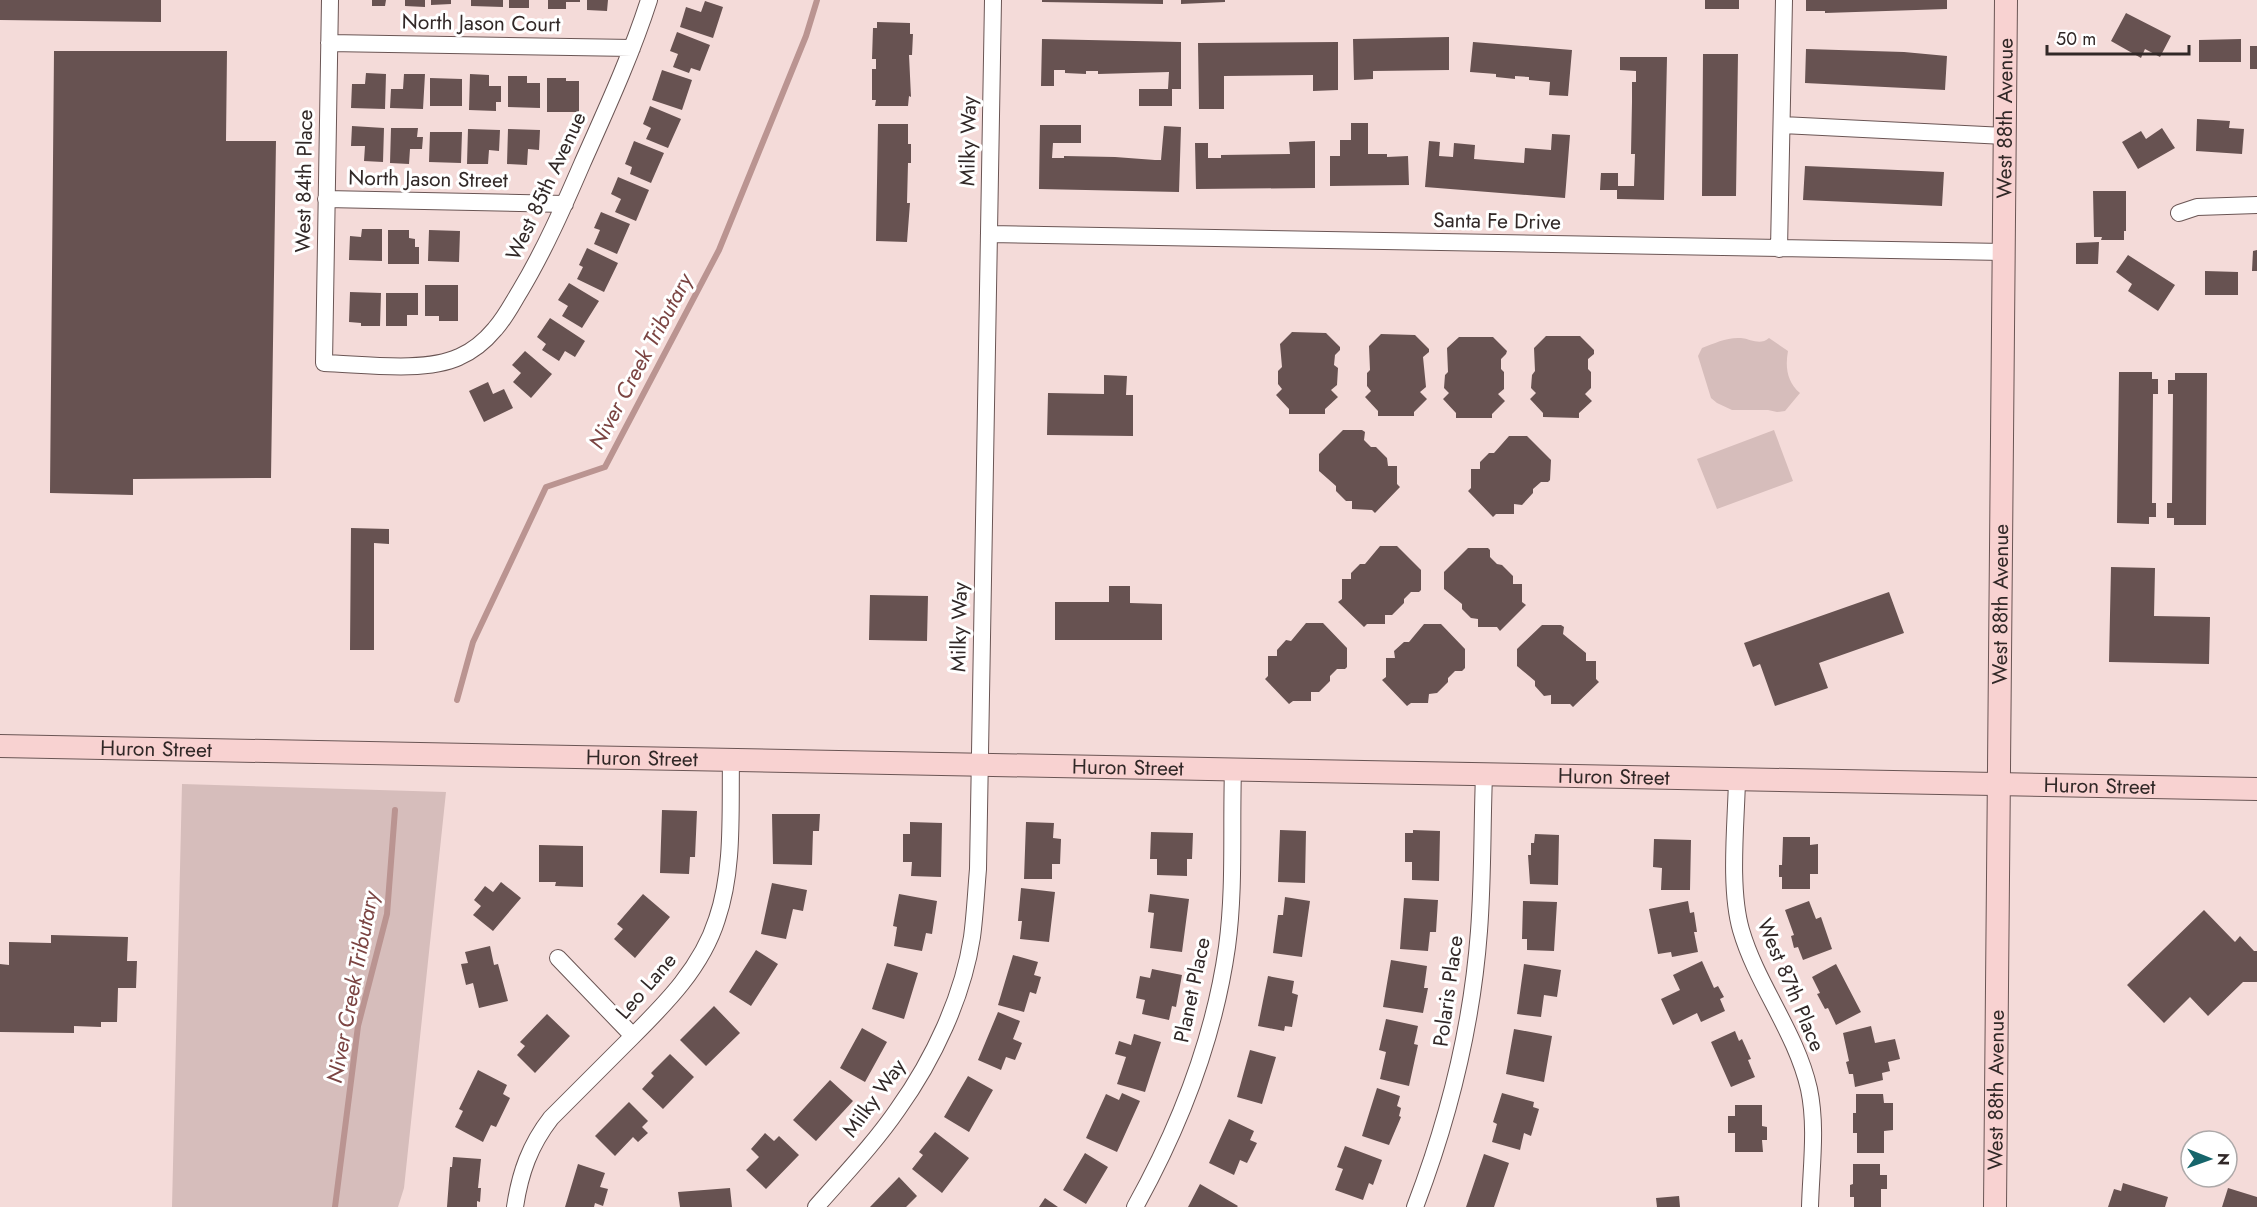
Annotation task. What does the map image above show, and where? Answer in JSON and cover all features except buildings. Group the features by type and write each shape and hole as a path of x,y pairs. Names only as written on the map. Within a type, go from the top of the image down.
{"main road":[{"name":"West 88th Avenue","path":"1995,1207 2006,0"},
{"name":"Huron Street","path":"0,746 2257,789"}],"street":[{"name":"West 84th Place","path":"330,0 324,363 404,366 445,363"},
{"name":"West 85th Avenue","path":"445,363 477,347 495,329 533,269 565,204 632,48 649,0"},
{"name":"Milky Way","path":"816,1207 898,1110 931,1054 954,1004 972,938 978,869 981,765 993,0"},
{"path":"1779,249 1784,0"},
{"name":"North Jason Court","path":"329,43 632,48"},
{"path":"1782,125 2005,136"},
{"name":"North Jason Street","path":"327,199 565,204"},
{"path":"2179,213 2197,207 2257,205"},
{"name":"Santa Fe Drive","path":"988,234 2004,252"},
{"name":"Leo Lane","path":"515,1207 524,1163 539,1134 551,1118 672,997 699,959 718,918 727,868 731,760"},
{"name":"Planet Place","path":"1135,1207 1159,1164 1178,1121 1197,1070 1218,996 1227,946 1231,896 1233,770"},
{"name":"Polaris Place","path":"1415,1207 1455,1082 1473,990 1479,930 1484,775"},
{"name":"West 87th Place","path":"1737,780 1736,908 1752,962 1794,1047 1809,1089 1813,1115 1810,1207"},
{"path":"558,958 633,1036"}],"shaded area":[{"path":"1731,338 1759,342 1769,338 1788,351 1788,374 1792,384 1800,393 1785,411 1732,410 1711,398 1698,356 1702,348"},
{"path":"1774,430 1793,481 1717,509 1697,459"},
{"path":"182,784 446,792 404,1188 398,1207 172,1207"}],"waterway":[{"name":"Niver Creek Tributary","path":"457,700 473,642 546,487 605,467 719,250 806,36 817,0"},
{"name":"Niver Creek Tributary","path":"335,1207 358,1026 387,914 395,810"}]}
